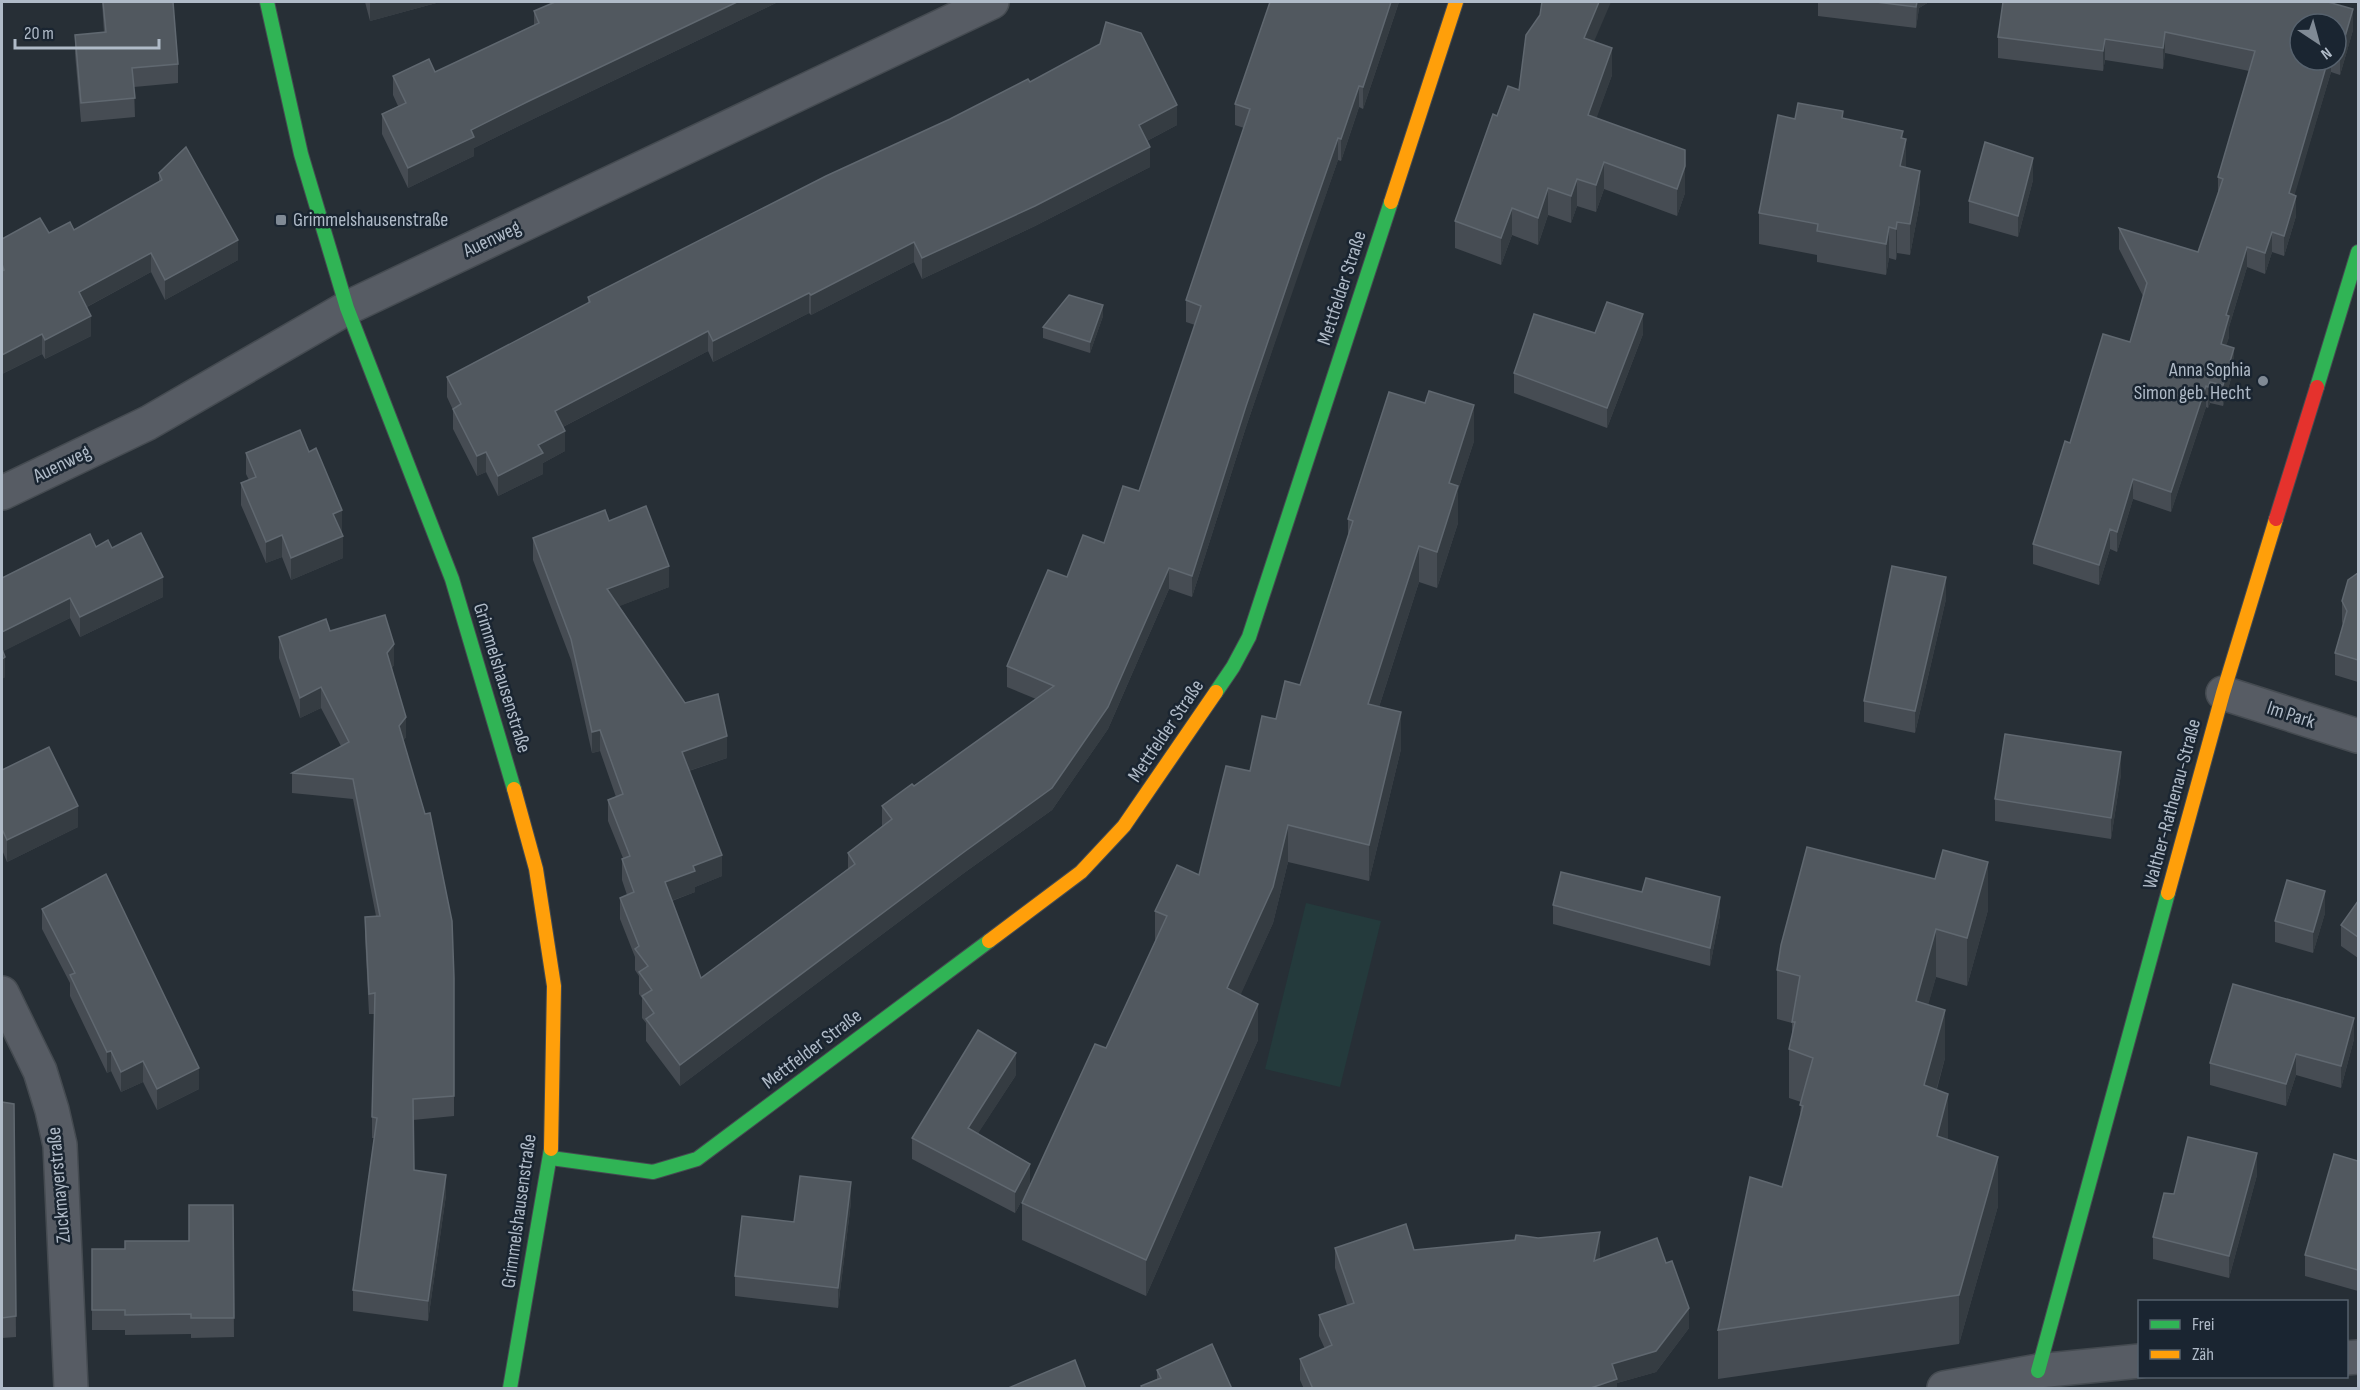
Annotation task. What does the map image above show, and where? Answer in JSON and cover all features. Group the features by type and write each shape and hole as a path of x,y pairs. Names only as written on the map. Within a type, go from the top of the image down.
{"street":[{"name":"Grimmelshausenstraße","path":"267,2 301,154 347,308 452,579 498,728 536,869 554,986 551,1158 510,1389"},
{"name":"Auenweg","path":"2,493 148,423 347,308 992,2"},
{"name":"Mettfelder Straße","path":"551,1158 653,1172 697,1159 1081,872 1124,826 1233,667 1249,637 1456,2"},
{"name":"Walther-Rathenau-Straße","path":"2038,1371 2223,693 2358,252"},
{"name":"Im Park","path":"2223,693 2358,736"},
{"name":"Zuckmayerstraße","path":"2,993 40,1071 60,1145 71,1389"},
{"path":"1944,1389 2038,1371 2138,1361"}],"green space":[{"path":"1306,903 1381,921 1340,1087 1265,1069"}],"building":[{"path":"103,2 173,2 178,64 132,68 135,98 81,103 75,35 106,32"},
{"path":"555,2 737,2 471,130 474,137 408,168 382,114 406,103 393,76 429,59 435,72 539,23 534,11"},
{"path":"1270,2 1391,2 1363,87 1359,86 1341,139 1338,138 1300,247 1192,576 1169,568 1108,707 1052,788 680,1065 646,1019 654,1013 642,996 652,990 639,972 648,966 635,949 639,946 620,898 634,892 622,859 630,856 608,800 623,794 600,730 592,732 571,639 533,538 605,510 609,521 646,506 669,566 607,589 685,703 718,694 727,736 682,752 722,855 693,866 695,871 665,882 701,978 855,864 848,853 892,819 882,806 912,784 914,786 1054,686 1007,666 1048,570 1067,577 1083,535 1104,543 1123,486 1139,491 1201,306 1186,300 1250,109 1235,104"},
{"path":"1542,2 1599,2 1584,38 1612,48 1588,115 1685,150 1685,166 1677,189 1604,162 1596,185 1577,179 1571,196 1548,188 1538,218 1512,208 1501,238 1455,221 1493,114 1497,116 1508,86 1519,90 1526,35 1540,15"},
{"path":"1876,2 1917,2 1916,7"},
{"path":"2003,2 2328,2 2353,9 2348,26 2348,12 2288,12 2288,72 2324,72 2289,193 2296,196 2284,236 2272,232 2265,253 2247,247 2226,315 2229,316 2221,344 2234,348 2223,385 2210,382 2208,387 2206,386 2171,492 2133,479 2117,532 2110,529 2099,565 2033,544 2065,441 2070,443 2103,334 2130,342 2147,283 2119,228 2198,252 2223,179 2218,177 2255,51 2165,32 2163,48 2105,39 2103,51 1998,37"},
{"path":"1106,22 1141,33 1177,105 1139,125 1150,147 1035,206 922,258 914,242 811,295 809,293 713,341 708,331 555,411 565,431 538,445 543,453 498,476 486,452 477,456 453,409 461,404 447,377 590,302 588,297 826,176 950,119 1028,79 1030,82 1100,44"},
{"path":"1798,103 1843,111 1842,118 1903,131 1901,138 1906,139 1900,166 1920,171 1910,224 1897,222 1896,229 1889,227 1886,244 1817,231 1818,224 1759,213 1778,115 1795,119"},
{"path":"1985,142 2033,158 2018,216 1969,201"},
{"path":"186,147 238,240 165,280 151,253 79,292 91,316 45,340 42,334 2,355 2,271 4,270 2,239 40,218 49,233 70,222 74,230 162,180 159,173"},
{"path":"1069,295 1103,305 1090,342 1043,327"},
{"path":"1607,302 1643,314 1607,408 1514,373 1534,314 1595,333"},
{"path":"1429,391 1474,405 1449,483 1458,486 1437,552 1419,546 1368,704 1401,712 1369,845 1288,825 1273,887 1227,988 1258,1004 1146,1260 1022,1203 1095,1044 1106,1048 1167,916 1155,911 1177,865 1199,875 1226,766 1250,771 1262,716 1276,719 1285,681 1300,685 1353,521 1348,519 1389,392 1425,403"},
{"path":"300,430 309,452 316,448 342,510 333,514 343,536 291,558 282,535 266,542 241,483 256,477 246,453"},
{"path":"141,533 163,577 80,617 70,598 2,632 2,578 90,534 96,547 108,540 112,548"},
{"path":"1892,566 1946,577 1915,711 1864,701"},
{"path":"2358,573 2358,660 2335,653 2347,611 2342,601 2348,580"},
{"path":"385,615 394,644 387,653 406,717 399,726 425,814 430,813 452,921 454,1096 413,1099 414,1170 446,1175 428,1301 353,1290 377,1118 372,1117 375,993 369,994 365,917 380,916 353,779 292,773 349,742 321,687 300,698 279,637 326,619 330,631"},
{"path":"2005,734 2121,752 2111,818 1995,799"},
{"path":"49,747 78,806 7,840 2,829 2,770"},
{"path":"1807,847 1935,879 1943,850 1988,862 1967,938 1936,929 1916,1001 1945,1010 1924,1085 1948,1094 1937,1136 1998,1157 1959,1295 1718,1330 1750,1177 1782,1187 1813,1058 1789,1049 1795,1022 1792,1022 1800,976 1777,970 1781,945"},
{"path":"1561,872 1642,892 1646,878 1720,897 1710,948 1553,905"},
{"path":"106,874 199,1068 157,1089 143,1061 121,1072 111,1051 107,1052 70,975 75,973 42,909"},
{"path":"2287,880 2325,891 2313,932 2275,921"},
{"path":"2358,901 2358,937 2341,925"},
{"path":"2233,984 2354,1018 2341,1066 2296,1054 2286,1084 2210,1063"},
{"path":"978,1030 1016,1053 968,1128 1030,1164 1015,1192 912,1138"},
{"path":"2,1102 14,1104 16,1316 2,1318"},
{"path":"2188,1137 2257,1153 2229,1256 2153,1237 2164,1193 2174,1194"},
{"path":"2334,1154 2358,1161 2358,1270 2305,1255"},
{"path":"800,1176 851,1182 838,1288 735,1276 742,1216 794,1222"},
{"path":"189,1205 233,1205 234,1318 191,1318 191,1314 125,1315 125,1310 92,1310 92,1249 125,1249 125,1241 189,1241"},
{"path":"1406,1224 1414,1250 1515,1240 1516,1235 1538,1238 1600,1232 1594,1261 1657,1238 1666,1263 1672,1261 1689,1308 1656,1351 1612,1364 1617,1379 1588,1389 1313,1389 1300,1359 1332,1345 1319,1315 1354,1303 1335,1248"},
{"path":"1212,1344 1232,1389 1142,1389 1141,1386 1161,1378 1157,1370"},
{"path":"1075,1360 1086,1389 1006,1389"}],"traffic: fast":[{"path":"267,2 301,154 347,308 452,579 514,789"},
{"path":"1216,692 1249,637 1391,202"},
{"path":"2317,387 2358,252"},
{"path":"2038,1371 2168,893"},
{"path":"551,1158 653,1172 697,1159 989,941"},
{"path":"510,1388 551,1149"}],"traffic: slow":[{"path":"1391,202 1456,2"},
{"path":"2168,893 2223,693 2276,519"},
{"path":"989,941 1081,872 1124,826 1216,692"},
{"path":"514,789 536,869 554,986 551,1149"}],"traffic: jam":[{"path":"2276,519 2317,387"}],"place":[{"name":"Grimmelshausenstraße","path":"281,220"},
{"name":"Anna Sophia Simon geb. Hecht","path":"2263,381"}]}
